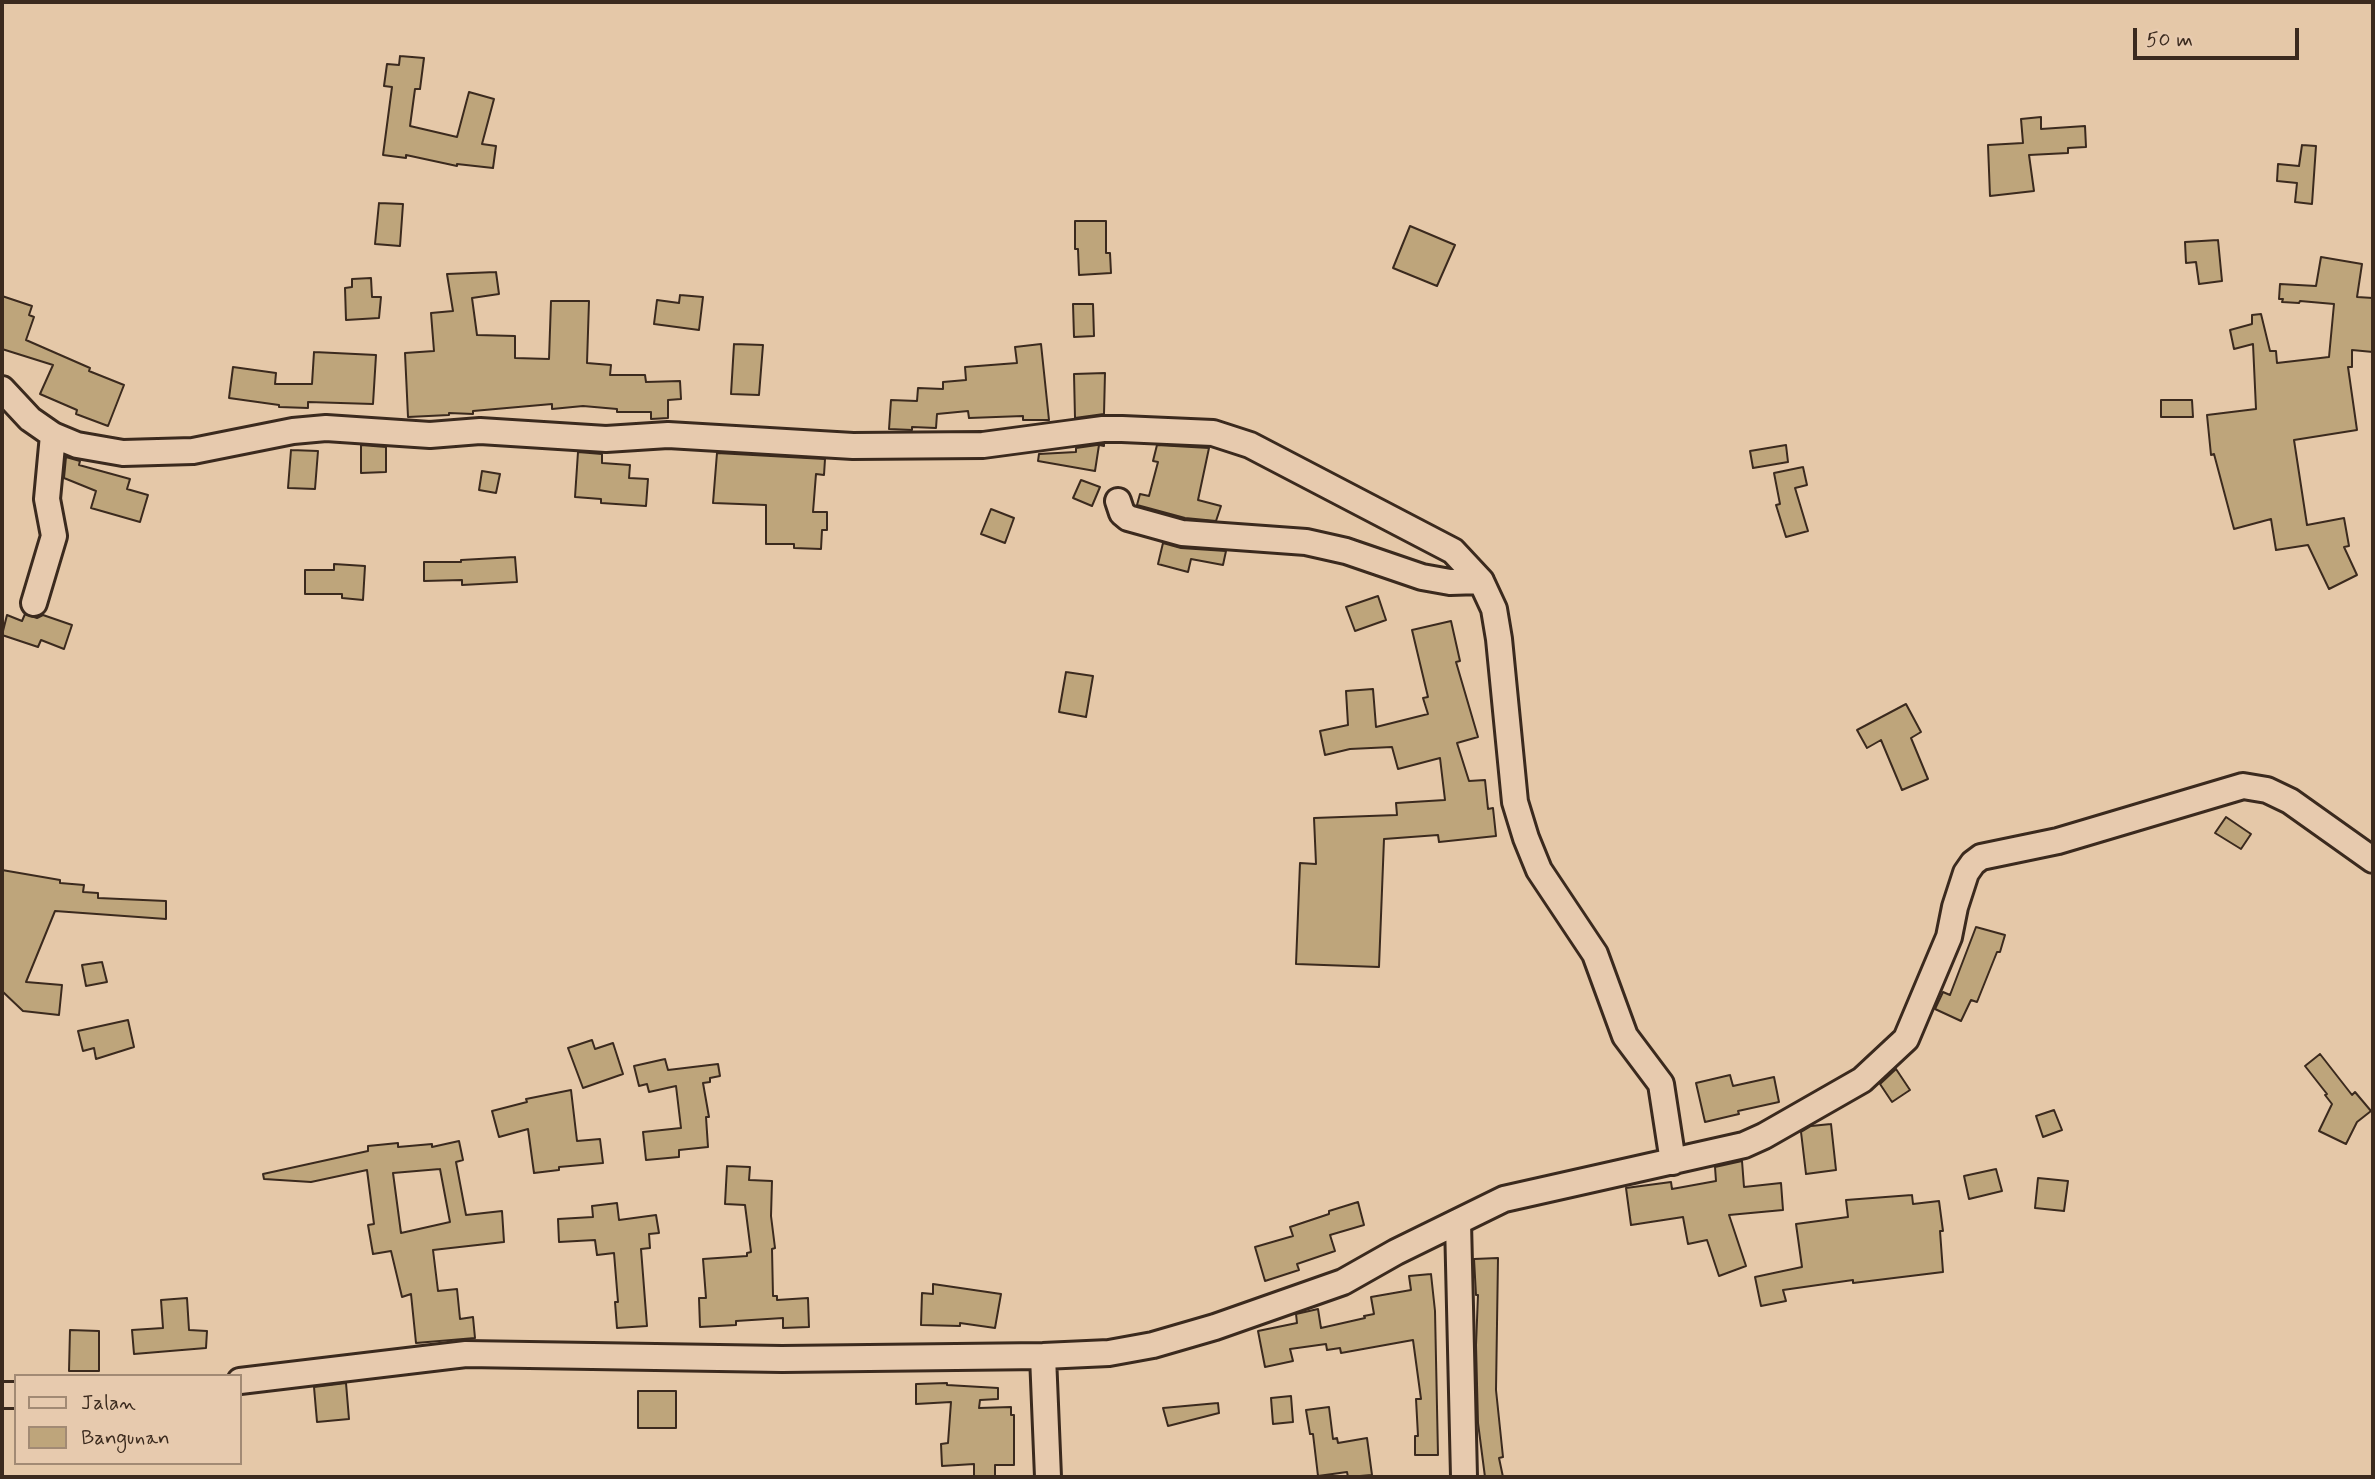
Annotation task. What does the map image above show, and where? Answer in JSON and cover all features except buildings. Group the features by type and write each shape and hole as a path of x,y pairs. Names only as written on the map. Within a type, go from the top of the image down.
{"street":[{"path":"2,390 30,419 53,435 99,451 148,454 193,451 293,431 326,428 429,435 480,432 606,439 668,435 853,446 994,444 1103,429 1213,433 1250,445 1453,551 1481,581 1494,609 1515,802 1526,838 1539,870 1595,954 1625,1036 1661,1084 1673,1162"},
{"path":"34,603 54,536 47,499 53,435"},
{"path":"1118,501 1122,513 1128,518 1182,533 1306,542 1346,551 1422,578 1450,582 1481,581"},
{"path":"242,1381 466,1353 769,1359 1043,1356 1109,1353 1153,1345 1215,1327 1343,1282 1371,1265 1504,1199 1744,1145 1862,1080 1906,1039 1949,937 1966,873 1981,857 2058,841 2243,786 2267,790 2290,801 2373,860"},
{"path":"1458,1222 1464,1477"},
{"path":"1043,1356 1048,1477"}]}
